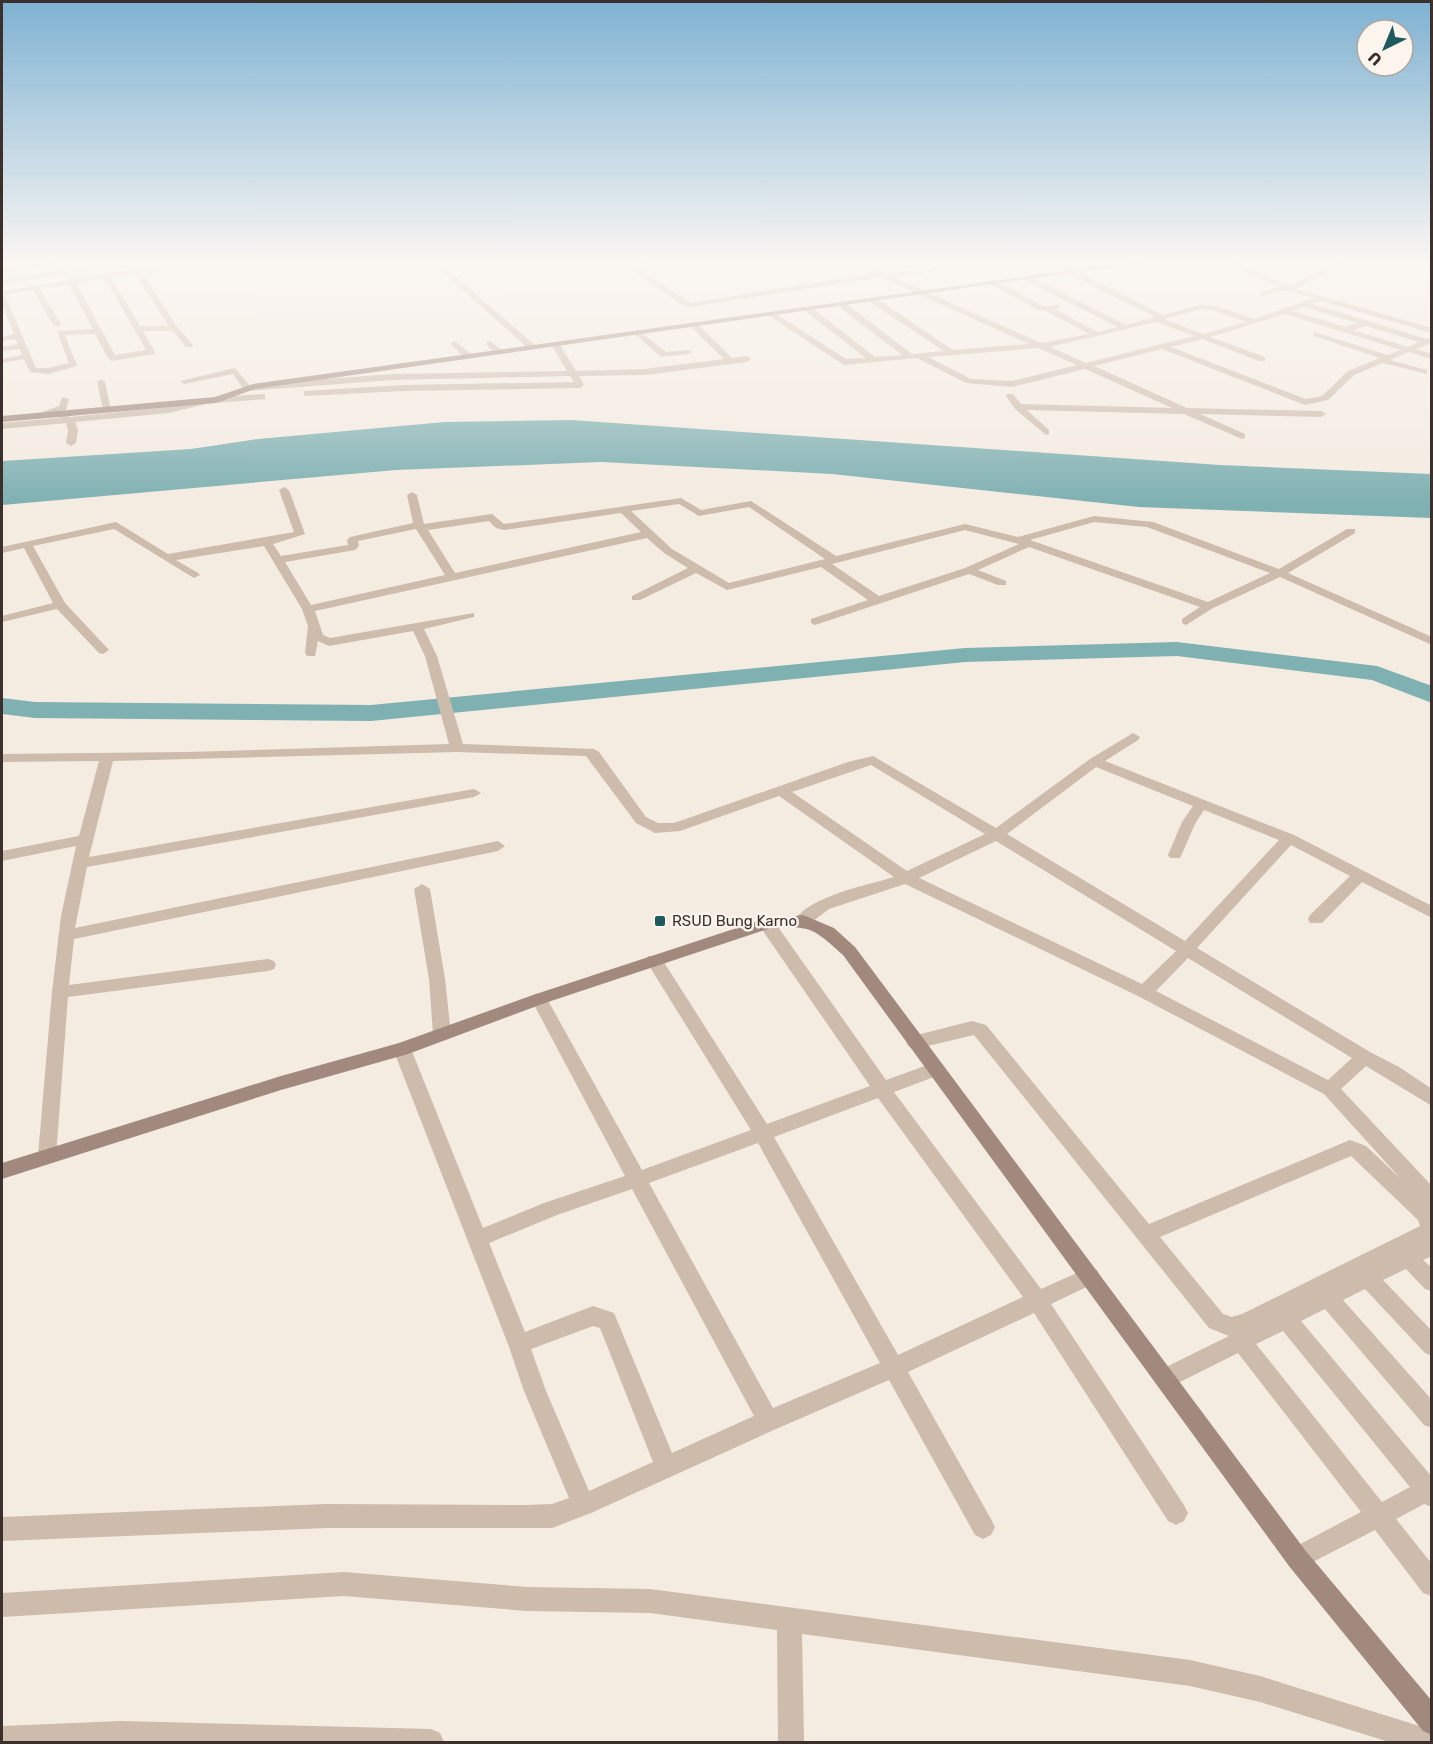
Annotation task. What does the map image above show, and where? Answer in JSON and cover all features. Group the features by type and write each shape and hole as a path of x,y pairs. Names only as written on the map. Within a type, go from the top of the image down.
{"street":[{"path":"21,341 33,370 38,372 73,365 63,341"},
{"path":"103,341 112,358 117,359 152,351 146,341"},
{"path":"186,341 189,345"},
{"path":"526,341 532,347"},
{"path":"216,400 243,389 573,341"},
{"path":"649,341 663,354 688,352"},
{"path":"710,341 730,361"},
{"path":"813,341 844,362 1042,346 1065,341"},
{"path":"852,341 874,360"},
{"path":"894,341 915,356 969,381 988,384 1015,384 1183,341"},
{"path":"935,341 952,353"},
{"path":"1032,341 1242,436"},
{"path":"1217,341 1262,359"},
{"path":"1337,341 1424,372"},
{"path":"1380,341 1431,357"},
{"path":"1163,347 1305,402 1324,398 1351,373 1428,341"},
{"path":"455,343 468,356"},
{"path":"490,343 499,352"},
{"path":"2,426 169,410 216,400 403,388 580,385 555,344"},
{"path":"2,349 23,346"},
{"path":"2,361 27,356"},
{"path":"243,389 392,377 645,372 747,359"},
{"path":"184,381 235,371 243,389"},
{"path":"101,382 108,409"},
{"path":"1010,396 1018,407 1046,432"},
{"path":"2,419 38,423 63,408 65,399"},
{"path":"38,423 48,415 203,402"},
{"path":"1018,407 1321,414"},
{"path":"48,415 69,419"},
{"path":"69,419 73,430 71,442"},
{"path":"166,558 267,542 300,534 284,490"},
{"path":"412,495 420,526 452,577"},
{"path":"279,560 351,548 354,546 354,539 420,526 492,517 500,526 504,526 684,501 695,512 704,513 751,504 829,561 878,601"},
{"path":"624,510 649,534 727,587 965,527 1024,542 1209,606"},
{"path":"815,621 969,570 1024,542 1086,520 1103,518 1149,524 1280,573 1431,642"},
{"path":"2,550 116,525 194,575"},
{"path":"1186,621 1209,606 1280,573 1351,531"},
{"path":"308,609 649,534"},
{"path":"267,542 308,609 318,637 329,642 417,627 470,615"},
{"path":"27,544 60,605 103,650"},
{"path":"636,598 696,568"},
{"path":"969,570 1002,583"},
{"path":"2,619 60,605"},
{"path":"308,609 313,628 311,653"},
{"path":"417,627 430,656 457,748"},
{"path":"2,1171 281,1083 402,1049 539,999 767,924 803,920 824,905 906,878 996,835 1133,737"},
{"path":"2,758 107,758 457,748 589,753 594,755 641,820 655,828 675,828 871,760 1188,948 1364,1057 1393,1072 1431,1099"},
{"path":"47,1156 60,992 69,916 85,839 107,758"},
{"path":"1095,762 1289,838 1431,913"},
{"path":"780,790 906,878 1144,992 1330,1089 1431,1200"},
{"path":"81,863 474,793"},
{"path":"1175,855 1189,822 1202,803"},
{"path":"1144,992 1188,948 1289,838"},
{"path":"2,856 85,839"},
{"path":"68,934 498,846"},
{"path":"1316,919 1361,874"},
{"path":"422,889 437,979 442,1034"},
{"path":"803,920 828,932 849,951 1166,1378 1427,1737"},
{"path":"767,924 882,1089 1037,1300 1176,1513"},
{"path":"654,960 763,1134 896,1367 983,1527"},
{"path":"60,992 268,964"},
{"path":"539,999 768,1421"},
{"path":"915,1042 972,1027 980,1030 1021,1083 1148,1233 1216,1321 1232,1327 1246,1323 1427,1232 1430,1225 1426,1215 1359,1151 1350,1148 1148,1233"},
{"path":"402,1049 519,1344 535,1391 583,1505"},
{"path":"1330,1089 1364,1057"},
{"path":"478,1239 551,1209 763,1134 936,1069"},
{"path":"1166,1378 1431,1246"},
{"path":"1408,1258 1431,1282"},
{"path":"2,1529 327,1516 552,1516 583,1505 768,1421 896,1367 1090,1276"},
{"path":"1368,1278 1431,1346"},
{"path":"1328,1298 1431,1417"},
{"path":"519,1344 593,1316 607,1320 667,1468"},
{"path":"1286,1319 1430,1491 1298,1558"},
{"path":"1241,1341 1431,1584"},
{"path":"2,1605 344,1584 527,1599 650,1601 1190,1673 1260,1689 1427,1737"},
{"path":"789,1619 790,1743"},
{"path":"2,1739 121,1734 432,1743"}],"water":[{"path":"571,420 1220,465 1431,474 1431,518 1139,507 832,474 601,462 396,470 2,505 2,461 191,449 258,439 445,422"}],"waterway":[{"path":"2,706 35,710 371,713 965,655 1177,649 1377,673 1432,695"}],"place":[{"name":"RSUD Bung Karno","path":"660,921"}]}
